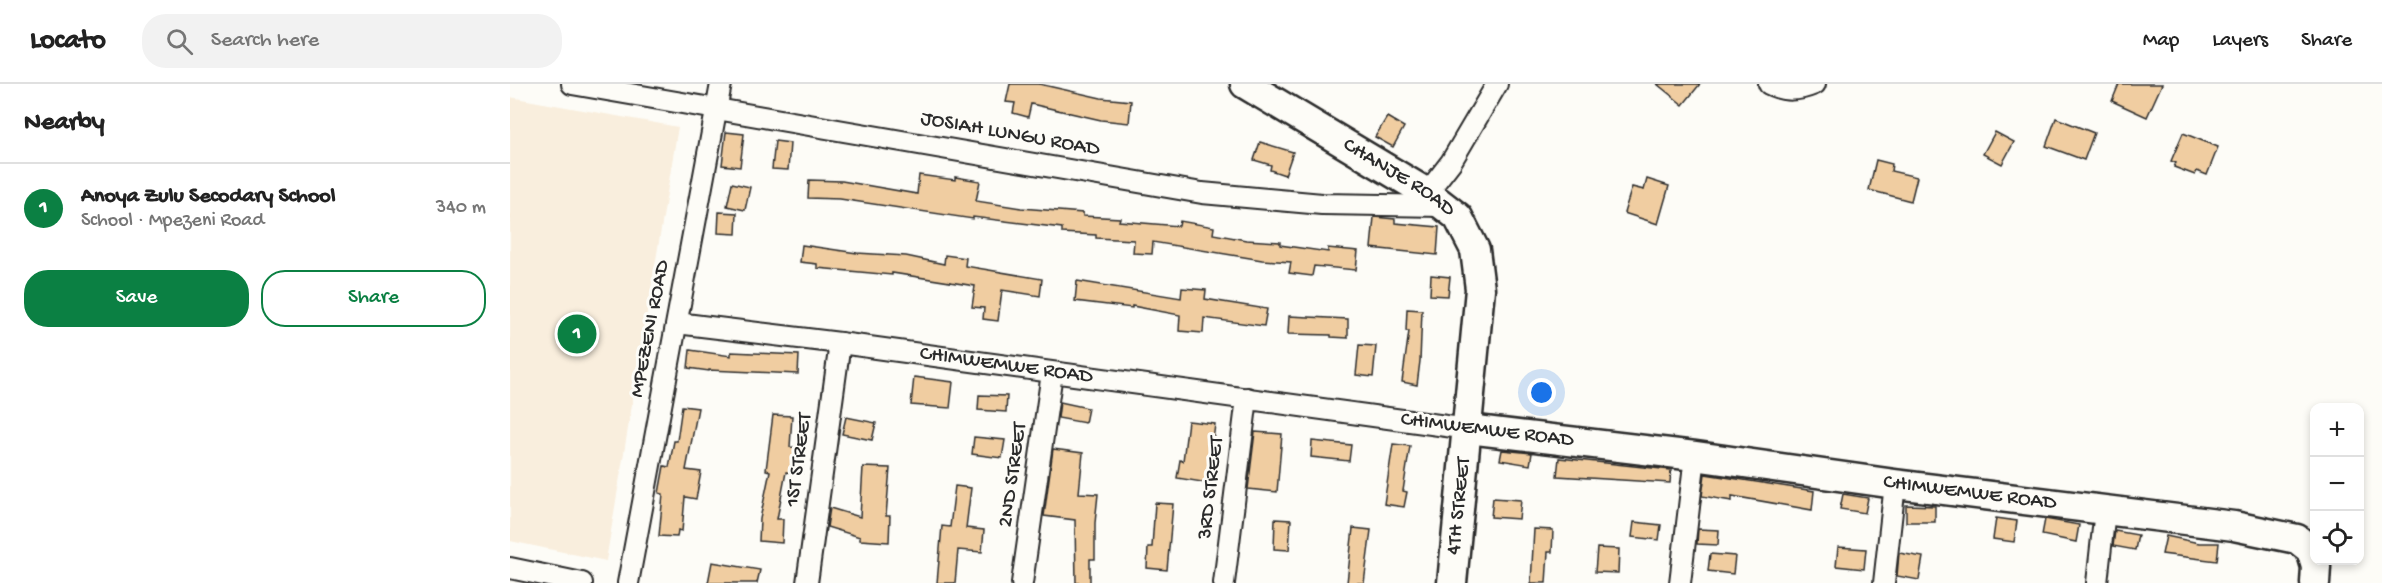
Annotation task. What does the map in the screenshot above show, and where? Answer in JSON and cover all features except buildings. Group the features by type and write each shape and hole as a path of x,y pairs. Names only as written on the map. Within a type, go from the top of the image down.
{"street":[{"name":"JOSIAH LUNGU ROAD","path":"572,84 1202,193 1322,204 1435,199"},
{"name":"MPEZENI ROAD","path":"628,583 721,84"},
{"name":"CHANJE ROAD","path":"1245,84 1435,199 1458,217 1475,250 1480,289 1468,429"},
{"path":"1435,199 1451,162 1497,84"},
{"path":"1769,84 1780,89 1791,90 1803,89 1815,84"},
{"name":"CHIMWEMWE ROAD","path":"677,323 840,343 1468,429 2234,526 2298,540 2311,550 2316,567 2314,583"},
{"name":"1ST STREET","path":"807,583 840,343"},
{"name":"2ND STREET","path":"1022,583 1052,373"},
{"name":"3RD STREET","path":"1224,583 1247,398"},
{"name":"4TH STREET","path":"1452,583 1468,429"},
{"path":"1680,583 1695,456"},
{"path":"1884,583 1896,484"},
{"path":"2097,583 2105,510"},
{"path":"510,568 582,583"}],"shaded area":[{"path":"510,97 678,127 606,561 510,541"}],"place":[{"name":"Anoya Zulu Secodary School","path":"577,334"}]}
